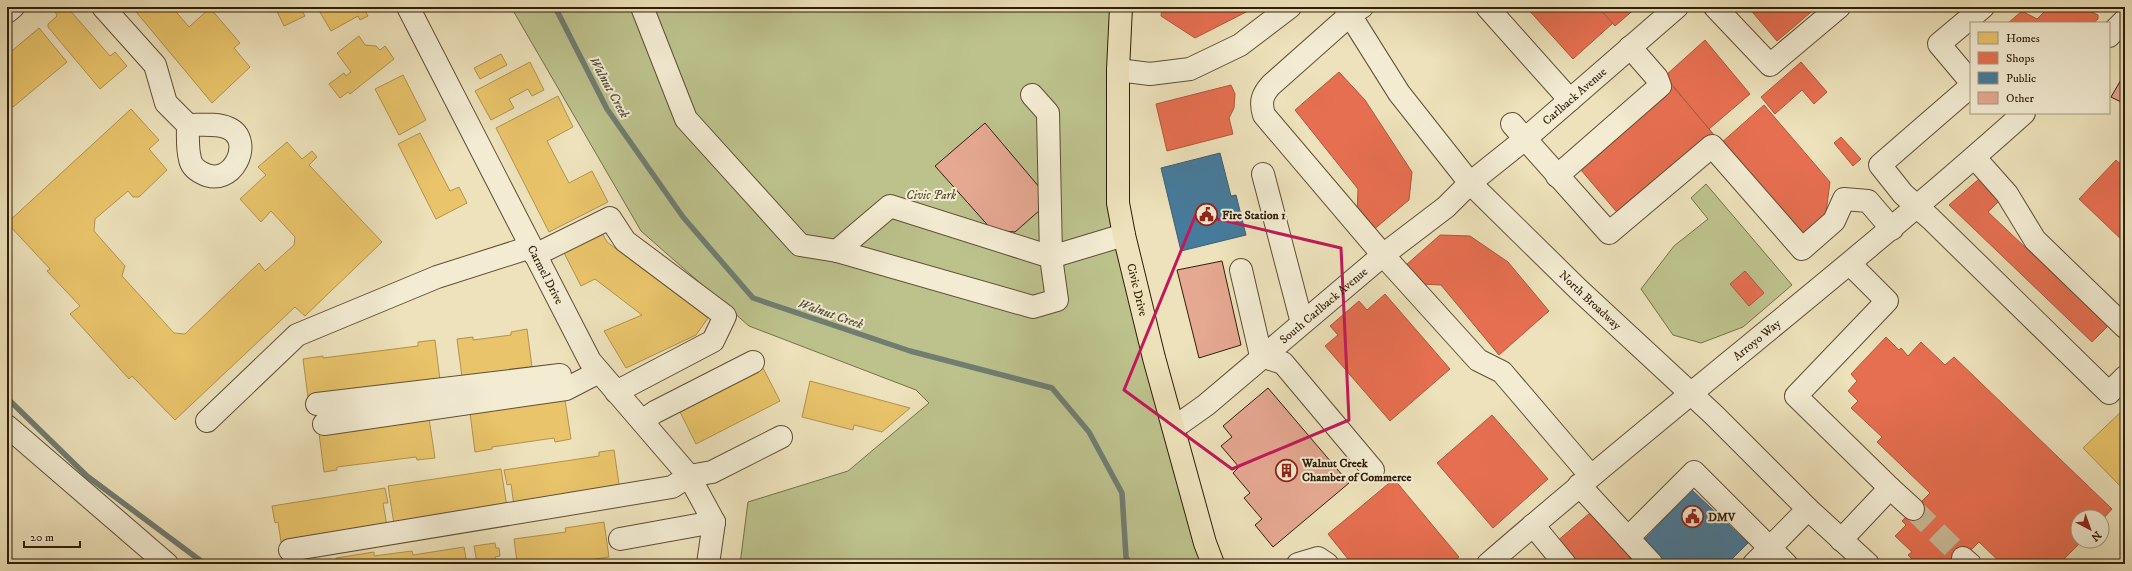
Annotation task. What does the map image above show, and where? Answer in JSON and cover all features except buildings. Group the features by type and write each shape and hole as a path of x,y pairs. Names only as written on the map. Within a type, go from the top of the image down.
{"main road":[{"name":"Civic Drive","path":"1120,7 1118,70 1118,204 1124,235 1154,358 1175,428 1205,542 1213,564"}],"street":[{"path":"7,12 13,7"},
{"path":"103,7 156,65 166,103 188,125"},
{"name":"Carmel Drive","path":"408,7 533,251 595,367 689,476 714,522"},
{"path":"1118,70 1150,74 1190,69 1240,45 1290,7"},
{"path":"1487,7 1570,100"},
{"name":"Carlback Avenue","path":"1470,183 1518,132 1570,100 1677,7"},
{"path":"1716,7 1770,65 1839,7"},
{"path":"1970,81 1939,44 1983,7"},
{"path":"644,9 686,119 800,246 837,251 1033,307 1057,300 1051,257 1048,113 1032,94"},
{"path":"1353,9 1264,93 1260,104 1264,115 1383,255 1478,360 1502,372 1628,538 1652,564"},
{"name":"North Broadway","path":"1353,9 1398,93 1470,183 1578,290 1691,394 1808,509 1868,564"},
{"path":"2110,35 2125,20"},
{"path":"1557,176 1659,88 1660,84 1657,78 1630,47"},
{"path":"1970,87 1880,165 1903,194 2109,393 2125,377"},
{"name":"Arroyo Way","path":"1488,564 1585,480 1691,394 1753,341 1892,229 2023,114"},
{"path":"1518,132 1609,233 1712,146 1802,249 1834,221 1844,199 1868,201 1892,229"},
{"path":"1974,158 2007,194 2035,240 2125,327"},
{"path":"1263,174 1302,323"},
{"name":"South Carlback Avenue","path":"1175,428 1206,404 1383,255 1446,207 1470,183"},
{"path":"837,251 890,206 1051,257 1124,235"},
{"path":"208,421 297,335 437,277 533,251 610,218 625,241 725,316 713,341 616,392"},
{"path":"1850,264 1887,301 1796,396 1913,510"},
{"path":"1241,270 1262,356 1283,363 1373,470"},
{"path":"642,421 655,412 753,362"},
{"path":"317,404 559,375 595,367"},
{"path":"324,424 566,389 595,367"},
{"path":"7,426 167,564"},
{"path":"290,550 672,487 689,476 712,472 781,437"},
{"path":"1628,538 1694,472 1786,564"},
{"path":"1841,540 1890,488"},
{"path":"1754,564 1808,509"},
{"path":"620,539 714,522 708,564"},
{"path":"1528,530 1546,564"},
{"path":"1528,530 1565,564"},
{"path":"1298,564 1318,558 1326,564"}],"highlighted area":[{"path":"1196,214 1341,248 1349,420 1232,469 1124,390"}],"green space":[{"name":"Civic Park","path":"511,7 1121,7 1118,203 1213,564 740,564 748,502 848,471 929,403 916,390 749,326 641,231"},
{"path":"1706,184 1792,285 1743,327 1701,343 1673,335 1641,289 1674,246 1708,219 1691,198"}],"waterway":[{"name":"Walnut Creek","path":"555,7 607,109 683,217 753,298 910,351 1052,388 1089,432 1122,493 1126,557 1130,564"},
{"path":"7,398 87,476 205,564"}],"tunnel":[{"path":"1913,509 1963,558"}],"place":[{"name":"Fire Station 1","path":"1207,215"},
{"name":"Walnut Creek Chamber of Commerce","path":"1287,470"},
{"name":"DMV","path":"1693,517"}]}
